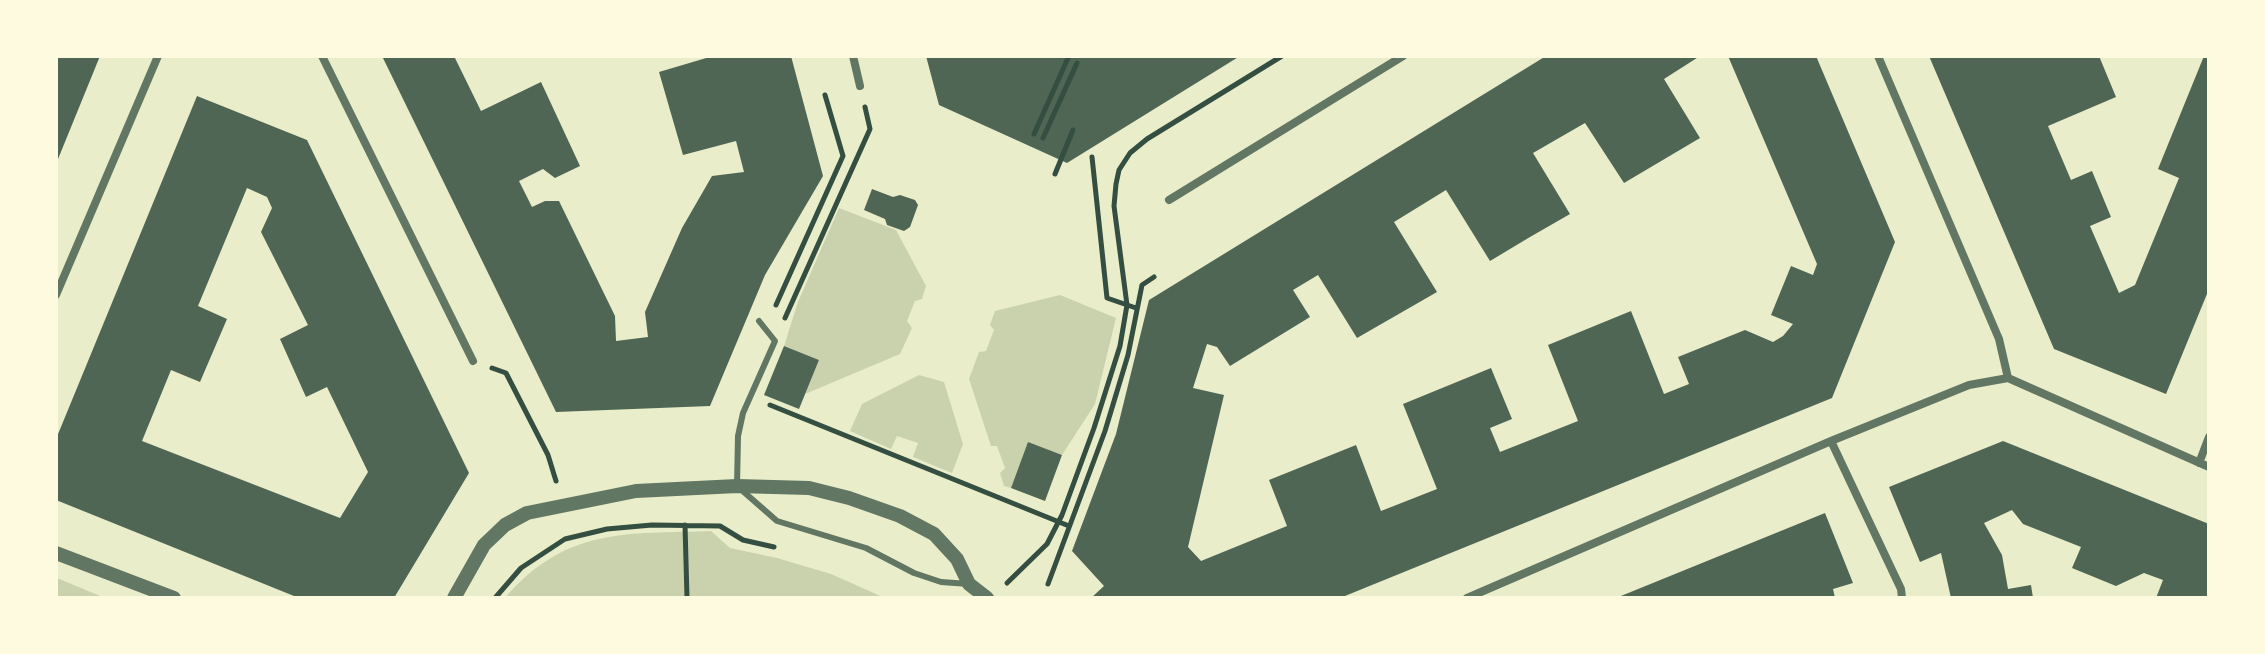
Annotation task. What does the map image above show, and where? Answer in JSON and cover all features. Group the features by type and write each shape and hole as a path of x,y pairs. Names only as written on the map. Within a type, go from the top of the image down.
{"street":[{"path":"56,295 158,56"},
{"path":"322,56 473,361"},
{"path":"853,56 860,86"},
{"path":"1169,200 1403,56"},
{"path":"1878,56 1999,339 2008,378"},
{"path":"1467,598 1831,441 1969,385 2008,378 2209,467"},
{"path":"2199,463 2209,437"},
{"path":"1831,441 1901,589 1902,598"},
{"path":"454,598 484,545 505,525 527,513 636,491 737,486 809,488 900,516 934,534 957,559 969,584 987,598"},
{"path":"56,553 174,598"}],"lane":[{"path":"759,321 775,341 743,413 738,436 737,486 777,521 866,548 914,573 941,582 969,584"}],"path":[{"path":"1004,587 1047,544 1059,521 1094,428 1120,346 1127,305 1114,206 1119,170 1130,153 1147,139 1282,56"},
{"path":"1034,134 1068,58"},
{"path":"1043,138 1077,63"},
{"path":"775,341 870,129 860,86"},
{"path":"765,329 843,156 825,95"},
{"path":"1055,174 1073,130"},
{"path":"1092,157 1107,298 1136,308"},
{"path":"1048,584 1105,431 1128,355 1142,285 1154,277"},
{"path":"473,361 506,373 548,455 564,505"},
{"path":"750,397 1069,526"},
{"path":"685,525 687,598"},
{"path":"495,598 521,568 565,539 607,529 720,526 743,540 786,549"}],"green space":[{"path":"839,208 896,230 926,286 922,299 915,301 907,321 912,328 900,354 805,394 819,360 784,346 798,302"},
{"path":"1060,295 1116,318 1095,404 1062,455 1028,443 1011,488 1004,486 1000,473 1005,468 997,446 991,446 969,379 979,352 986,351 994,330 990,325 995,311"},
{"path":"919,375 944,382 963,444 952,473 913,457 918,443 897,436 891,449 850,431 862,404"},
{"path":"711,531 730,548 831,574 885,598 505,598 528,575 575,546 625,535"},
{"path":"57,578 105,598 56,598"}],"building":[{"path":"56,56 100,56 56,164"},
{"path":"382,56 454,56 481,111 541,82 580,166 555,178 543,169 519,181 532,207 545,201 559,201 615,316 616,341 648,337 645,312 682,228 712,176 744,172 736,141 683,155 659,72 713,56 791,56 823,176 765,275 710,406 556,412"},
{"path":"926,56 1240,56 1067,163 939,105"},
{"path":"1546,56 1700,56 1664,79 1700,138 1624,183 1585,123 1533,153 1570,214 1490,261 1446,190 1394,222 1437,292 1357,338 1318,275 1293,290 1310,317 1230,366 1217,347 1207,344 1193,388 1224,395 1188,547 1201,561 1287,526 1269,480 1356,445 1381,511 1437,489 1403,404 1491,368 1512,419 1490,428 1500,452 1578,421 1548,345 1631,311 1664,394 1689,384 1678,357 1745,330 1773,342 1783,336 1793,324 1771,315 1791,266 1813,275 1817,264 1728,56 1816,56 1895,242 1832,398 1340,598 1091,598 1104,586 1072,551 1116,434 1149,300"},
{"path":"1929,56 2099,56 2116,97 2048,126 2071,180 2092,171 2111,217 2090,226 2119,293 2135,285 2179,178 2158,169 2204,56 2209,56 2209,289 2166,394 2054,349"},
{"path":"197,96 307,140 469,473 394,598 299,598 56,500 56,439","holes":["247,188 267,197 272,208 261,232 308,325 280,339 306,397 327,387 368,472 340,518 142,441 171,370 200,382 227,319 198,306"]},
{"path":"872,189 893,197 900,195 915,200 918,205 910,227 904,231 887,225 885,219 864,210"},
{"path":"784,346 819,360 799,409 764,395"},
{"path":"2003,441 2209,524 2209,598 2156,598 2163,580 2144,573 2116,586 2072,568 2081,547 2023,524 2012,510 1984,523 2002,555 2008,589 2031,585 2033,598 1951,598 1941,553 1920,562 1889,487"},
{"path":"1028,442 1062,455 1045,501 1011,488"},
{"path":"1825,513 1853,583 1833,589 1835,598 1616,598"}]}
